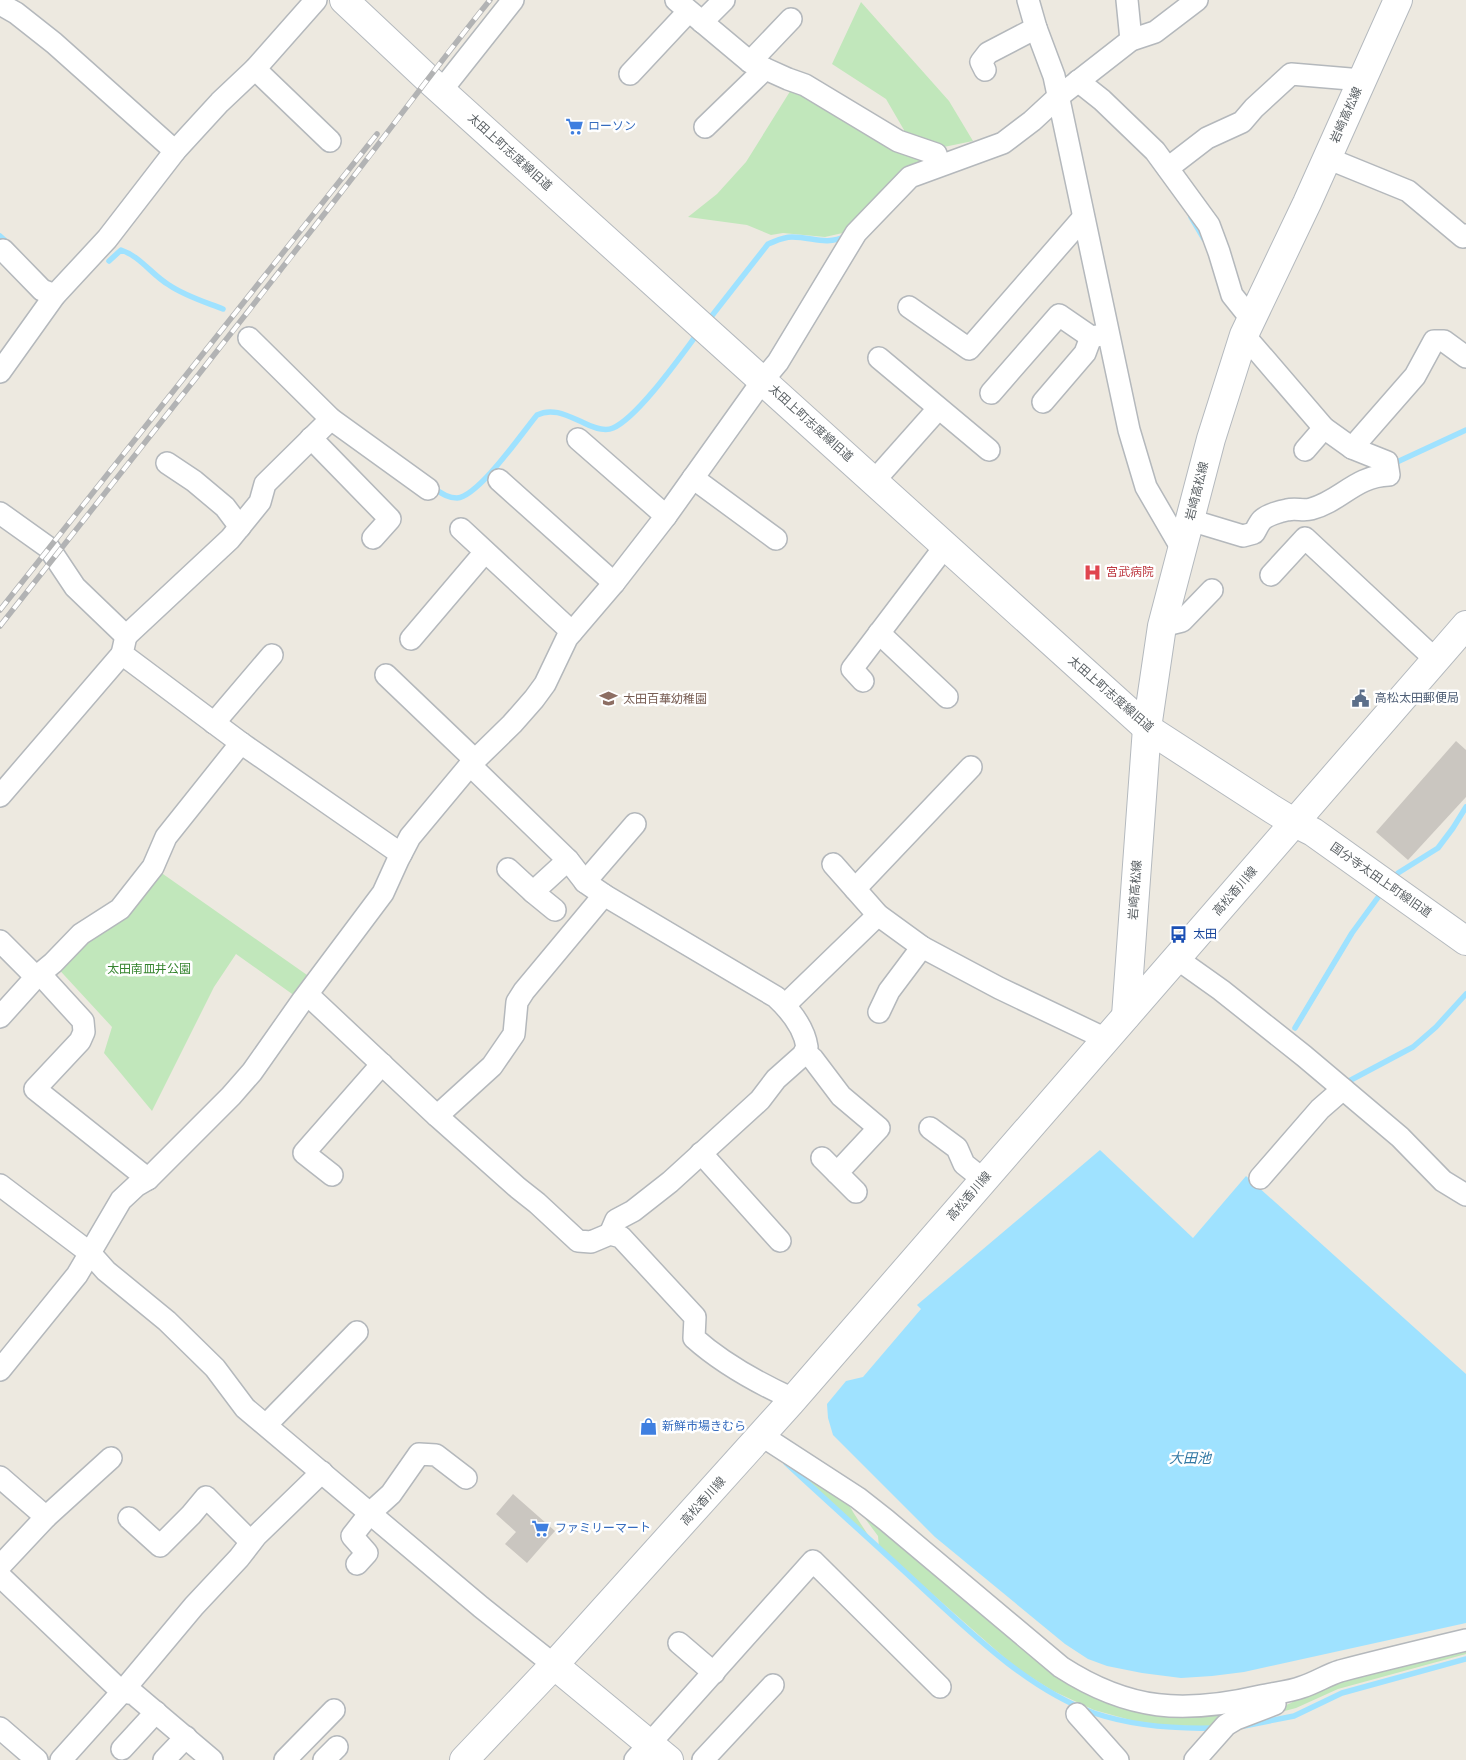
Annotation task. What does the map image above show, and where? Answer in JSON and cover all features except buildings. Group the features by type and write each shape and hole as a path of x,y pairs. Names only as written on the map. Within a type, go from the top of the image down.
{"main road":[{"name":"太田上町志度線旧道","path":"344,0 442,91 1147,728 1295,823"},
{"name":"岩崎高松線","path":"1126,1016 1147,728 1162,626 1211,439 1248,327 1398,0"},
{"name":"高松香川線","path":"464,1760 554,1665 793,1399 1466,625"},
{"name":"国分寺太田上町線旧道","path":"1295,823 1313,832 1466,941"},
{"path":"554,1665 652,1755"}],"street":[{"path":"0,372 55,295 107,239 175,151 220,102 255,69 316,0"},
{"path":"442,91 513,0"},
{"path":"630,74 689,11 724,0"},
{"path":"1028,0 1054,76 1083,218 1099,335 1146,487 1182,549"},
{"path":"1127,0 1132,40"},
{"path":"0,1370 77,1275 121,1200 136,1186 148,1180 241,1084 383,894 410,837 472,762 512,724 534,699 545,684 572,632 614,583 666,516 763,380 778,362 856,233 910,177 938,160 1002,143 1132,40 1155,32 1197,0"},
{"path":"0,4 16,13 54,43 175,151"},
{"path":"689,11 758,65 795,72 805,85 898,141 938,160"},
{"path":"705,127 758,65 791,19"},
{"path":"985,70 981,62 988,53 1036,28"},
{"path":"255,69 330,141"},
{"path":"1168,168 1207,138 1242,122 1254,108 1291,74 1362,80"},
{"path":"1078,81 1102,100 1155,151 1209,225 1232,295 1248,327 1324,428 1352,448 1387,462 1389,475 1378,475 1364,479 1326,502 1310,509 1288,510 1262,520 1254,533 1242,536 1190,520"},
{"path":"1327,158 1408,191 1463,237 1466,234"},
{"path":"909,307 969,350 1083,218"},
{"path":"3,250 42,290 55,295"},
{"path":"990,393 1059,315 1099,335"},
{"path":"1043,402 1086,353 1099,335"},
{"path":"249,338 331,419 428,488"},
{"path":"1352,448 1415,376 1434,341 1444,341 1466,357"},
{"path":"879,358 989,450"},
{"path":"874,480 938,409"},
{"path":"0,796 124,645 230,539 260,502 265,484 331,419"},
{"path":"1305,450 1324,428"},
{"path":"310,438 390,519 373,538"},
{"path":"578,438 666,516"},
{"path":"166,463 194,481 225,507 240,527"},
{"path":"693,478 776,539"},
{"path":"499,480 614,583"},
{"path":"0,513 49,548 75,587 124,645 214,723 401,854"},
{"path":"461,529 572,632"},
{"path":"1270,575 1304,538 1436,660"},
{"path":"863,681 852,669 946,545"},
{"path":"411,639 485,552"},
{"path":"1162,626 1182,621 1212,590"},
{"path":"879,633 947,698"},
{"path":"214,723 272,655"},
{"path":"386,675 568,860 585,882 604,896 776,997 785,1005 797,1021 806,1038 807,1047 805,1052 776,1079 760,1100 670,1182 633,1212 616,1220 610,1234"},
{"path":"3,1007 53,963 81,934 120,909 153,867 166,837 241,743"},
{"path":"855,889 971,766"},
{"path":"585,882 635,824"},
{"path":"533,892 568,860"},
{"path":"833,864 878,915 922,947 998,988 1106,1039"},
{"path":"508,870 555,910"},
{"path":"437,1116 492,1066 514,1034 518,1002 524,991 604,896"},
{"path":"785,1005 878,915"},
{"path":"0,941 38,975 83,1021 84,1032 80,1041 36,1089 148,1180"},
{"path":"879,1012 889,991 922,947"},
{"path":"1176,958 1221,990 1343,1089 1400,1137 1443,1181 1466,1195"},
{"path":"308,995 437,1116 578,1241 591,1242 610,1234 621,1237 695,1317 694,1338 706,1349 759,1383 793,1399"},
{"path":"805,1052 813,1059 841,1096 879,1128 838,1173"},
{"path":"332,1175 304,1153 382,1064"},
{"path":"1260,1178 1320,1109 1343,1089"},
{"path":"930,1128 957,1148 964,1164 984,1180"},
{"path":"701,1153 780,1240"},
{"path":"822,1158 856,1192"},
{"path":"0,1186 90,1253 106,1271 167,1321 215,1368 245,1408 481,1607 554,1665"},
{"path":"266,1425 357,1332"},
{"path":"761,1435 858,1498 1061,1667 1080,1680 1128,1699 1178,1707 1225,1704 1301,1688 1338,1672 1466,1640"},
{"path":"357,1564 367,1553 352,1536 370,1513 391,1494 419,1454 436,1455 466,1478"},
{"path":"0,1566 46,1517 111,1458"},
{"path":"61,1760 252,1542 322,1472"},
{"path":"0,1477 46,1517"},
{"path":"129,1518 160,1546 206,1497 252,1542"},
{"path":"652,1755 714,1673 814,1561 940,1687"},
{"path":"0,1576 122,1692 134,1694 212,1760"},
{"path":"679,1644 714,1673"},
{"path":"703,1760 773,1685"},
{"path":"1195,1760 1224,1727 1236,1719 1288,1699 1301,1688"},
{"path":"285,1760 334,1710"},
{"path":"122,1749 156,1712"},
{"path":"1077,1714 1118,1760"},
{"path":"0,1728 37,1760"},
{"path":"164,1760 186,1737"}],"green space":[{"path":"861,2 949,101 973,141 939,148 921,161 883,195 847,232 825,237 783,233 771,235 747,225 688,217 717,194 746,162 794,85 900,145 904,130 886,99 832,64"},
{"name":"太田南皿井公園","path":"153,867 317,982 302,1001 236,954 214,987 152,1111 104,1053 112,1027 53,963"},
{"path":"776,1452 844,1496 872,1541"},
{"path":"852,1501 1076,1685 1226,1712 1219,1727 1164,1725 1134,1721 1094,1710 1053,1691 1015,1667 879,1547 878,1536"},
{"path":"1466,1645 1466,1654 1338,1689 1296,1708 1245,1721 1291,1703 1321,1684"}],"water":[{"name":"大田池","path":"1100,1150 1193,1238 1246,1176 1466,1374 1466,1623 1244,1672 1212,1676 1181,1678 1107,1666 1088,1659 1065,1644 935,1537 833,1435 828,1418 827,1404 846,1381 863,1377 921,1309 917,1305"}],"waterway":[{"path":"1191,217 1204,239"},
{"path":"0,236 10,245"},
{"path":"707,322 768,244 789,237 825,241 847,236"},
{"path":"109,261 121,250 140,261 175,289 223,309"},
{"path":"432,487 450,497 457,498 466,495 488,476 537,415 543,413 560,413 598,429 613,428 623,422 646,399 670,371 698,333"},
{"path":"1391,459 1397,462 1466,430"},
{"path":"1398,873 1438,848 1466,807"},
{"path":"1295,1028 1352,933 1379,896"},
{"path":"1349,1081 1413,1047 1436,1027 1466,994"},
{"path":"786,1463 978,1639 1022,1674 1045,1689 1094,1713 1124,1721 1169,1727 1214,1728"},
{"path":"1244,1726 1294,1716 1342,1693 1466,1659"}],"railway":[{"path":"0,626 490,0"},
{"path":"0,610 377,134"}],"place":[{"name":"ローソン","path":"574,126"},
{"name":"宮武病院","path":"1092,572"},
{"name":"高松太田郵便局","path":"1361,698"},
{"name":"太田百華幼稚園","path":"609,699"},
{"name":"太田","path":"1179,934"},
{"name":"新鮮市場きむら","path":"648,1426"},
{"name":"ファミリーマート","path":"541,1528"}]}
